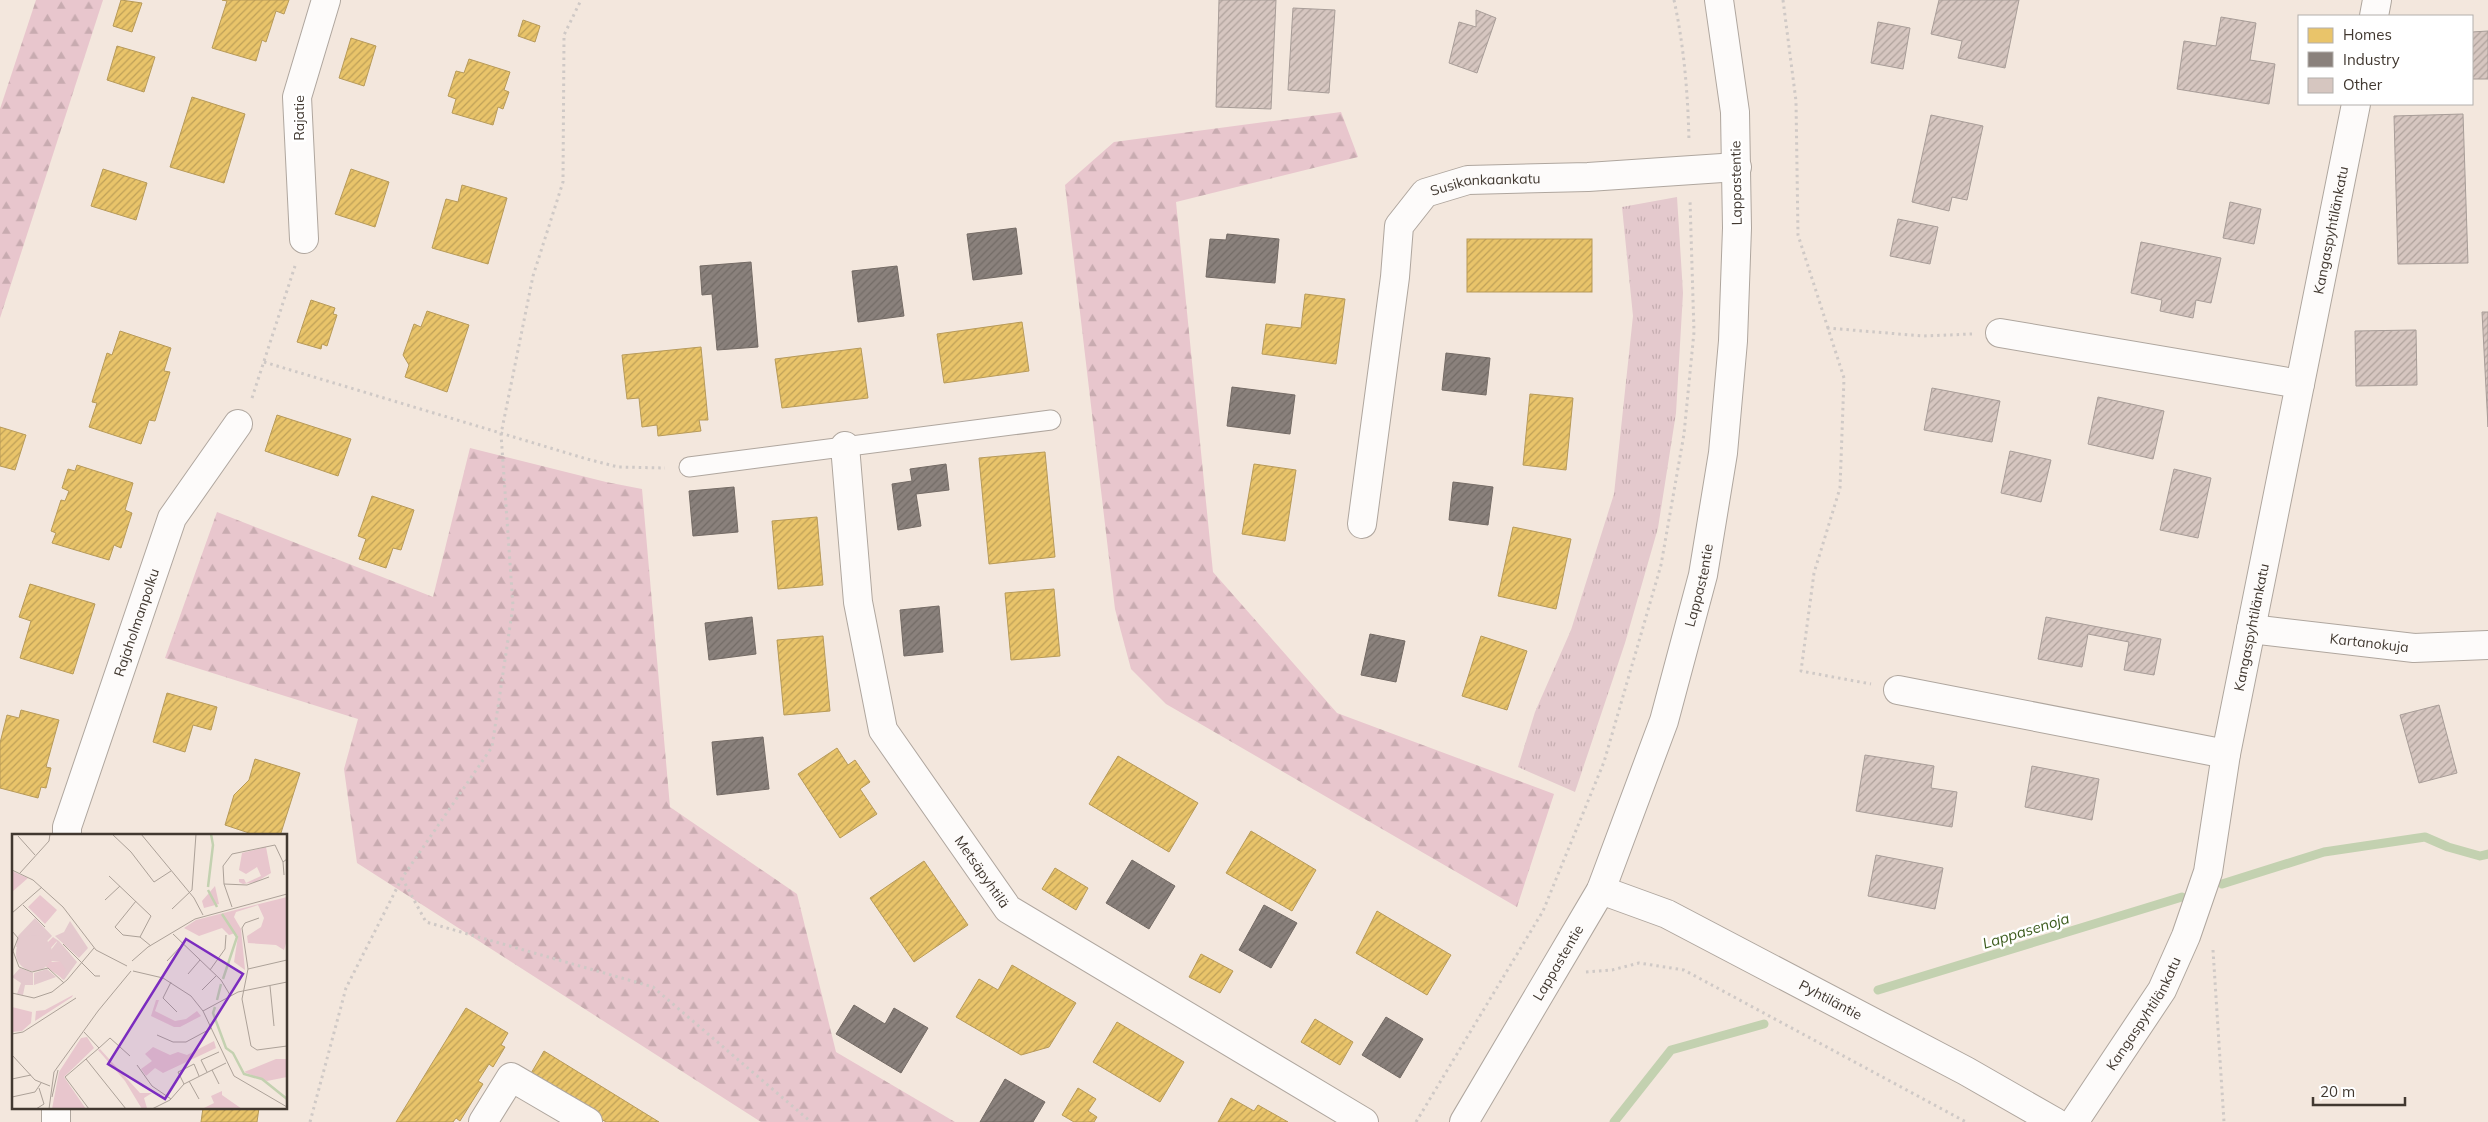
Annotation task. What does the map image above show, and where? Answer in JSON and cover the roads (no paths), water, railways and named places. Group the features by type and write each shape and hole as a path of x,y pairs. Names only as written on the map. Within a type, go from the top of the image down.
{"street":[{"name":"Rajatie","path":"304,239 297,97 326,0"},
{"name":"Lappastentie","path":"1464,1122 1601,890 1664,721 1703,576 1723,453 1732,351 1737,228 1735,112 1719,0"},
{"path":"2374,15 2377,0"},
{"name":"Kangaspyhtilänkatu","path":"2074,1122 2162,990 2186,936 2208,872 2226,754 2356,105"},
{"name":"Susikankaankatu","path":"1362,524 1395,277 1399,226 1425,193 1468,180 1588,176 1736,167"},
{"path":"2000,333 2300,384"},
{"name":"Rajaholmanpolku","path":"67,834 67,826 172,518 238,424"},
{"name":"Metsäpyhtilä","path":"844,446 858,602 883,730 1008,909 1364,1122"},
{"name":"Kartanokuja","path":"2251,629 2414,648 2488,645"},
{"path":"1898,690 2226,754"},
{"name":"Pyhtiläntie","path":"1601,890 1676,919 1966,1071 2055,1122"},
{"path":"483,1122 511,1077 588,1122"}],"lane":[{"path":"689,467 1051,420"}],"waterway":[{"name":"Lappasenoja","path":"2222,884 2324,852 2425,837 2448,847 2480,856 2488,854"},
{"name":"Lappasenoja","path":"1878,990 2182,897"},
{"name":"Lappasenoja","path":"1614,1122 1671,1050 1764,1024"}]}
